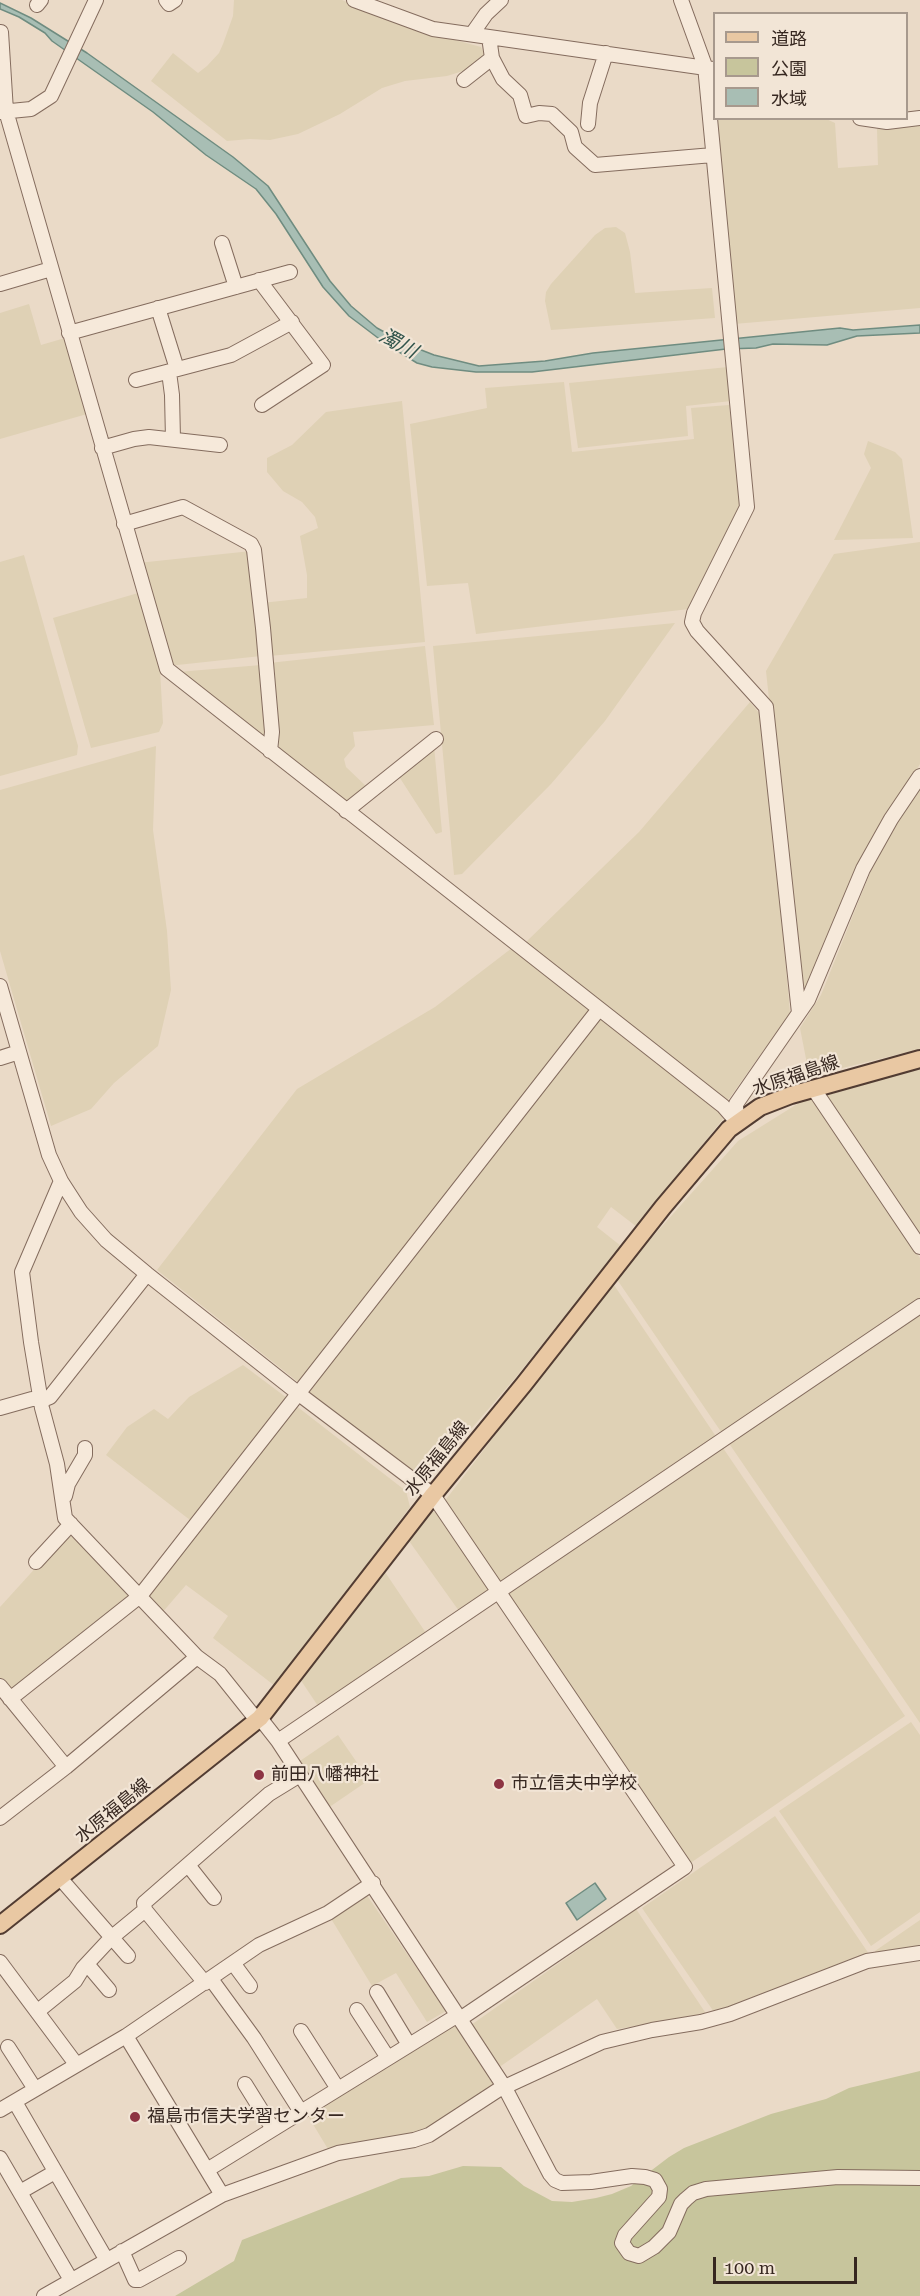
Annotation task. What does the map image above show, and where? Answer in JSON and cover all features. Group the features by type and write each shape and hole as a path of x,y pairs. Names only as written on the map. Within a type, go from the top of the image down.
{"main road":[{"name":"水原福島線","path":"1,1922 260,1719 433,1495 524,1384 663,1207 713,1146 737,1122 760,1107 813,1088 920,1059"}],"street":[{"path":"166,0 169,4 176,0"},
{"path":"354,0 434,29 710,68"},
{"path":"472,34 486,14 501,0"},
{"path":"681,0 710,68 713,155 747,507 692,622 697,631 766,707 799,1013"},
{"path":"3,112 31,109 45,102 56,90 94,1"},
{"path":"1,32 3,112 167,669 346,812 723,1106 737,1122"},
{"path":"489,37 492,58 502,79 520,95 526,116 539,113 552,114 571,132 575,147 595,165 713,155"},
{"path":"588,124 590,103 606,52"},
{"path":"464,81 492,58"},
{"path":"874,120 887,122 904,120"},
{"path":"222,243 236,287"},
{"path":"0,284 51,269"},
{"path":"69,333 290,272"},
{"path":"259,280 323,364 262,405"},
{"path":"158,308 173,370 173,439"},
{"path":"136,380 241,351 292,322"},
{"path":"102,448 149,437 220,445"},
{"path":"124,524 183,507 251,544 254,550 265,651 272,732 270,751"},
{"path":"346,812 436,740"},
{"path":"737,1122 736,1104 799,1013 812,990 862,869 891,819 920,776"},
{"path":"0,986 43,1138 61,1181 91,1225 147,1274 299,1394 433,1495 685,1867 459,2017 409,2045 207,2170"},
{"path":"10,1699 140,1596 599,1009"},
{"path":"0,1058 19,1052"},
{"path":"813,1088 920,1247"},
{"path":"61,1181 22,1272 41,1400 57,1464 64,1515 197,1657 220,1674 252,1714 260,1719 278,1741 505,2088 544,2166 555,2180 562,2183 576,2183 632,2176 645,2177 658,2184 659,2197 625,2235 622,2243 624,2249 639,2256 654,2247 669,2232 681,2204 693,2193 706,2189 838,2177 920,2178"},
{"path":"0,1408 50,1397 147,1274"},
{"path":"278,1741 500,1593 920,1306"},
{"path":"63,1497 85,1455 85,1448"},
{"path":"36,1562 71,1524"},
{"path":"0,1818 66,1767 197,1657"},
{"path":"0,1686 66,1767"},
{"path":"300,1774 269,1794 144,1903 145,1910 208,1981 254,2038 301,2112"},
{"path":"188,1865 214,1898"},
{"path":"60,1878 128,1956"},
{"path":"0,2110 126,2036 277,1936 328,1913 373,1883"},
{"path":"38,2011 75,1981 111,1938 145,1910"},
{"path":"44,2296 222,2195 338,2153 414,2140 429,2135 505,2088 602,2042 652,2030 701,2022 741,2010 867,1961 920,1953"},
{"path":"0,1962 76,2064"},
{"path":"233,1963 250,1986"},
{"path":"87,1964 110,1990"},
{"path":"376,1992 409,2045"},
{"path":"357,2010 388,2058"},
{"path":"301,2031 338,2089"},
{"path":"126,2036 222,2195"},
{"path":"8,2047 35,2089"},
{"path":"245,2084 273,2129"},
{"path":"15,2102 106,2259"},
{"path":"0,2158 71,2280"},
{"path":"20,2192 55,2172"},
{"path":"122,2251 135,2280 179,2258"}],"shaded area":[{"path":"234,0 342,0 403,26 481,47 484,53 483,58 474,66 447,76 405,81 382,88 340,114 298,134 270,140 227,141 151,81 173,53 198,73 207,66 219,53 223,44 233,16"},
{"path":"716,120 828,120 835,123 838,168 878,165 877,129 920,122 920,308 734,324"},
{"path":"616,227 625,233 630,252 635,293 712,288 715,318 551,330 545,301 546,292 551,284 595,235 605,228"},
{"path":"29,304 41,345 65,338 87,414 0,439 0,313"},
{"path":"728,367 731,401 686,406 688,436 578,448 569,383"},
{"path":"564,382 572,452 694,439 691,408 729,405 742,505 689,609 476,634 468,583 427,586 410,424 487,408 485,388"},
{"path":"402,401 425,642 269,656 262,603 307,598 307,575 300,536 318,528 315,517 302,502 283,491 267,472 267,458 292,445 326,412"},
{"path":"868,441 895,452 902,459 913,538 834,540 871,468 864,454"},
{"path":"920,542 920,764 901,795 807,991 801,996 766,671 834,554"},
{"path":"251,551 261,656 168,666 138,563"},
{"path":"24,555 78,746 77,755 0,776 0,562"},
{"path":"138,593 160,670 163,723 159,732 91,748 53,618"},
{"path":"675,623 605,721 551,784 462,874 454,875 433,646"},
{"path":"425,646 434,725 353,732 355,746 344,759 346,767 367,787 344,803 279,750 269,663"},
{"path":"261,665 267,742 178,672"},
{"path":"750,702 764,719 790,1013 726,1103 525,943 639,832"},
{"path":"156,746 153,830 167,931 171,990 158,1046 114,1083 91,1109 51,1126 0,951 0,790"},
{"path":"434,746 442,832 436,834 398,775"},
{"path":"920,787 920,1049 818,1074 808,1069 800,1028 821,995 874,863 900,814"},
{"path":"512,948 590,1010 298,1382 157,1270 297,1089 435,1007"},
{"path":"598,1015 719,1109 723,1119 637,1227 611,1207 597,1227 621,1246 516,1377 434,1472 414,1476 305,1390"},
{"path":"920,1068 920,1236 825,1096"},
{"path":"810,1096 920,1258 920,1723 616,1278 738,1141"},
{"path":"612,1282 717,1438 500,1583 444,1502"},
{"path":"243,1365 287,1398 194,1520 190,1520 106,1455 127,1427 154,1409 168,1419 189,1397"},
{"path":"295,1405 406,1491 410,1507 275,1686 213,1638 228,1616 186,1585 161,1614 145,1595"},
{"path":"721,1445 905,1716 689,1864 505,1593"},
{"path":"432,1512 436,1512 488,1587 488,1592 459,1611 409,1541"},
{"path":"70,1530 133,1595 10,1695 0,1682 0,1607"},
{"path":"385,1572 426,1633 318,1706 300,1679 342,1623"},
{"path":"911,1722 920,1735 920,1912 871,1946 779,1811"},
{"path":"338,1735 369,1780 328,1808 297,1763"},
{"path":"775,1816 869,1954 784,1988 714,2012 642,1908"},
{"path":"366,1894 446,2011 427,2022 396,1973 372,1986 330,1917"},
{"path":"636,1909 707,2015 617,2029 597,1999 498,2068 471,2025"},
{"path":"920,1920 920,1947 878,1956 875,1951"},
{"path":"455,2020 496,2087 430,2132 331,2154 305,2111"}],"green space":[{"path":"920,2071 920,2296 175,2296 234,2261 242,2240 401,2178 429,2176 463,2166 501,2167 524,2186 552,2201 572,2202 596,2198 631,2186 684,2148 771,2114 826,2099 849,2088"}],"water":[{"name":"濁川","path":"0,3 31,18 87,53 233,157 268,186 330,281 351,306 377,328 406,344 434,355 479,366 545,361 593,353 840,328 853,330 920,325 920,333 857,336 827,345 773,344 756,348 726,349 532,372 476,372 417,363 386,344 349,316 323,287 276,214 256,189 206,155 153,112 52,41 45,33 19,17 0,9"},
{"path":"595,1883 606,1899 577,1920 566,1903"}],"place":[{"name":"前田八幡神社","path":"259,1775"},
{"name":"市立信夫中学校","path":"499,1784"},
{"name":"福島市信夫学習センター","path":"135,2117"}]}
